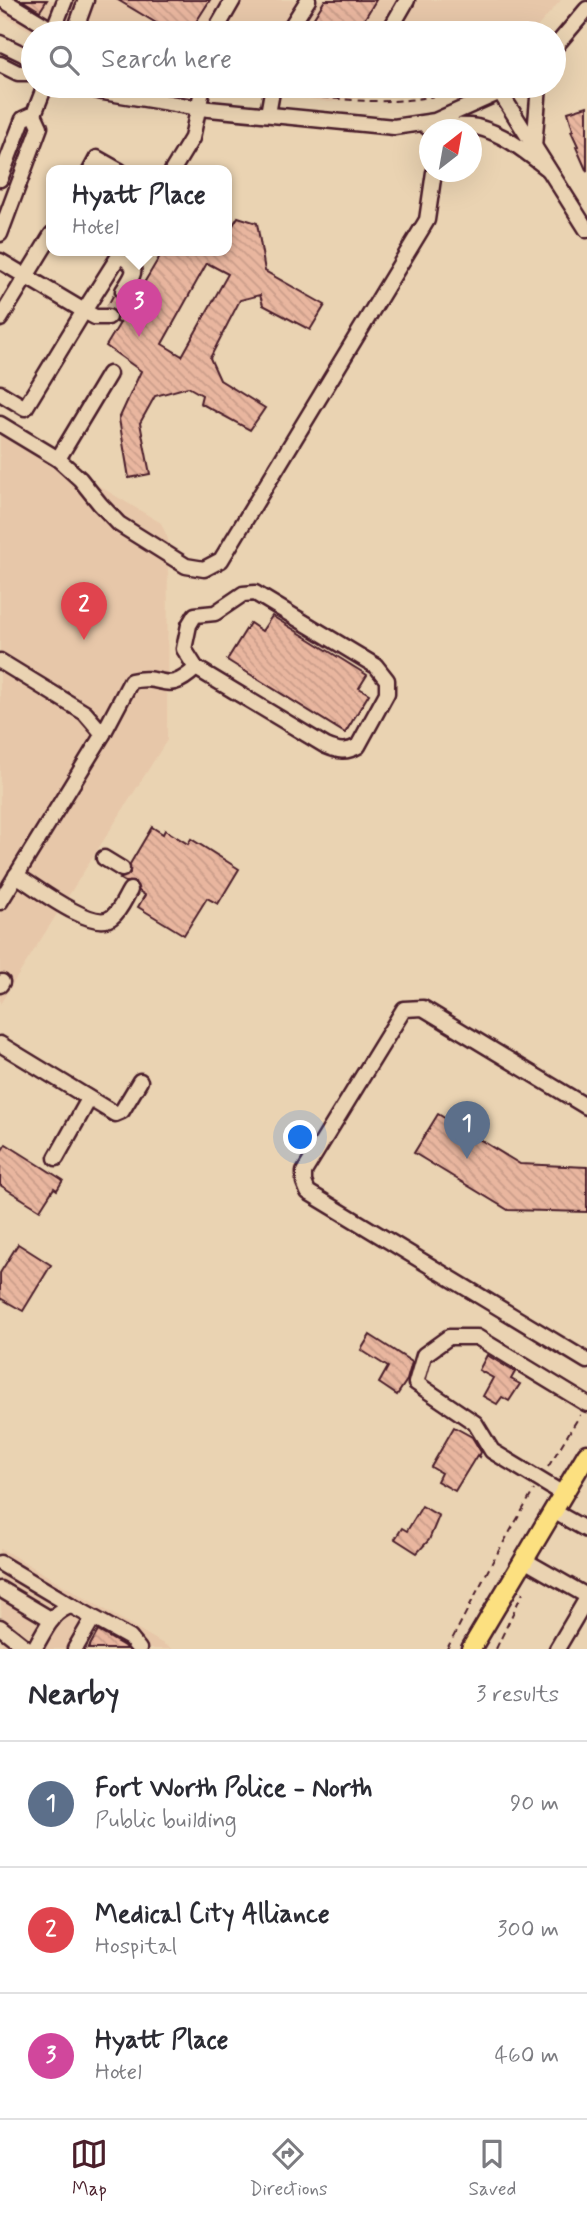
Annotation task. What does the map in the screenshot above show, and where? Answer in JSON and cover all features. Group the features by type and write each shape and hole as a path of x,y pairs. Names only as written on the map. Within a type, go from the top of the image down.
{"main road":[{"path":"471,1649 587,1454"}],"street":[{"path":"3,0 38,21"},
{"path":"60,21 65,0"},
{"path":"78,21 86,0"},
{"path":"221,21 233,0"},
{"path":"295,21 308,0"},
{"path":"395,21 407,0"},
{"path":"566,34 587,9"},
{"path":"0,43 21,53"},
{"path":"0,64 21,73"},
{"path":"0,178 23,119 34,114 40,98"},
{"path":"139,98 200,108 419,128"},
{"path":"176,165 192,138 201,98"},
{"path":"268,114 271,98"},
{"path":"394,127 435,121 485,98"},
{"path":"509,98 534,147 587,230"},
{"path":"534,147 538,98"},
{"path":"0,234 40,127 34,114"},
{"path":"482,129 508,139 548,169"},
{"path":"93,165 97,158 109,165"},
{"path":"0,424 58,459 80,479 119,524 146,542 186,566 204,569 221,560 427,220 433,182"},
{"path":"0,319 46,243"},
{"path":"0,393 25,408 118,256"},
{"path":"123,256 134,267 134,273 123,291"},
{"path":"0,261 95,317 108,317"},
{"path":"58,459 109,374"},
{"path":"255,593 376,666 387,680 387,692 358,746 350,751 338,751 197,668 184,649 189,625 195,615 215,613 243,594 255,593"},
{"path":"0,661 85,713 103,733"},
{"path":"0,902 103,733 131,681 144,678 173,685 197,668"},
{"path":"104,858 122,869"},
{"path":"16,875 86,919 103,922 112,918 130,890"},
{"path":"587,1107 423,1008 404,1009 304,1172 308,1192 587,1361"},
{"path":"0,1044 115,1114 120,1114 140,1082"},
{"path":"56,1158 89,1099"},
{"path":"563,1494 492,1451 475,1423 416,1383 424,1355 449,1337 477,1337 587,1404"},
{"path":"554,1511 587,1530"},
{"path":"524,1560 587,1597 557,1649"},
{"path":"0,1563 130,1638 139,1649"},
{"path":"0,1589 52,1620"},
{"path":"34,1649 62,1608 72,1606"},
{"path":"75,1649 93,1618"},
{"path":"0,1627 28,1649"}],"path":[{"path":"350,98 384,102 424,98"},
{"path":"447,1649 494,1559 587,1404"}],"shaded area":[{"path":"0,0 561,0 543,21 21,21 21,26 0,14"},
{"path":"304,98 361,98 329,102"},
{"path":"0,427 161,523 168,539 167,740 0,1004"},
{"path":"0,1548 172,1649 2,1649"}],"building":[{"path":"22,0 47,0 40,11"},
{"path":"118,0 210,0 197,21 153,21"},
{"path":"325,0 376,0 363,21 312,21"},
{"path":"587,106 587,172 576,147 578,146 571,131 573,130 568,112"},
{"path":"238,217 257,223 265,271 325,305 310,330 263,305 260,295 240,300 210,358 220,380 265,408 250,430 200,403 202,395 188,387 155,396 140,423 150,474 129,478 119,419 141,371 106,346 120,323 116,322 116,312 107,307 114,294 122,301 131,296 135,298 160,256 232,256 232,227","holes":["207,263 228,274 182,356 162,344"]},
{"path":"272,616 367,675 359,688 369,694 345,733 227,660 250,623 262,631"},
{"path":"152,827 163,834 165,830 188,844 191,839 239,869 218,904 207,898 184,935 138,907 145,895 139,891 135,882 120,879 130,873 130,864"},
{"path":"438,1114 520,1164 587,1167 587,1212 508,1210 414,1153"},
{"path":"6,1144 63,1180 57,1190 54,1188 40,1210 0,1185 0,1153"},
{"path":"18,1244 51,1265 23,1311 0,1298 0,1273"},
{"path":"370,1335 412,1362 407,1380 397,1395 379,1383 388,1367 361,1350"},
{"path":"487,1355 515,1372 511,1379 520,1384 509,1401 502,1397 497,1404 483,1396 493,1378 479,1370"},
{"path":"454,1427 472,1437 481,1452 455,1491 437,1481 441,1473 431,1467"},
{"path":"422,1506 439,1516 429,1540 417,1553 395,1539 402,1528 407,1531"},
{"path":"98,1631 124,1646 127,1649 88,1649"}],"tunnel":[{"path":"108,317 123,291"}],"place":[{"name":"Hyatt Place","path":"139,337"},
{"name":"Medical City Alliance","path":"84,640"},
{"name":"Fort Worth Police - North","path":"467,1159"}]}
